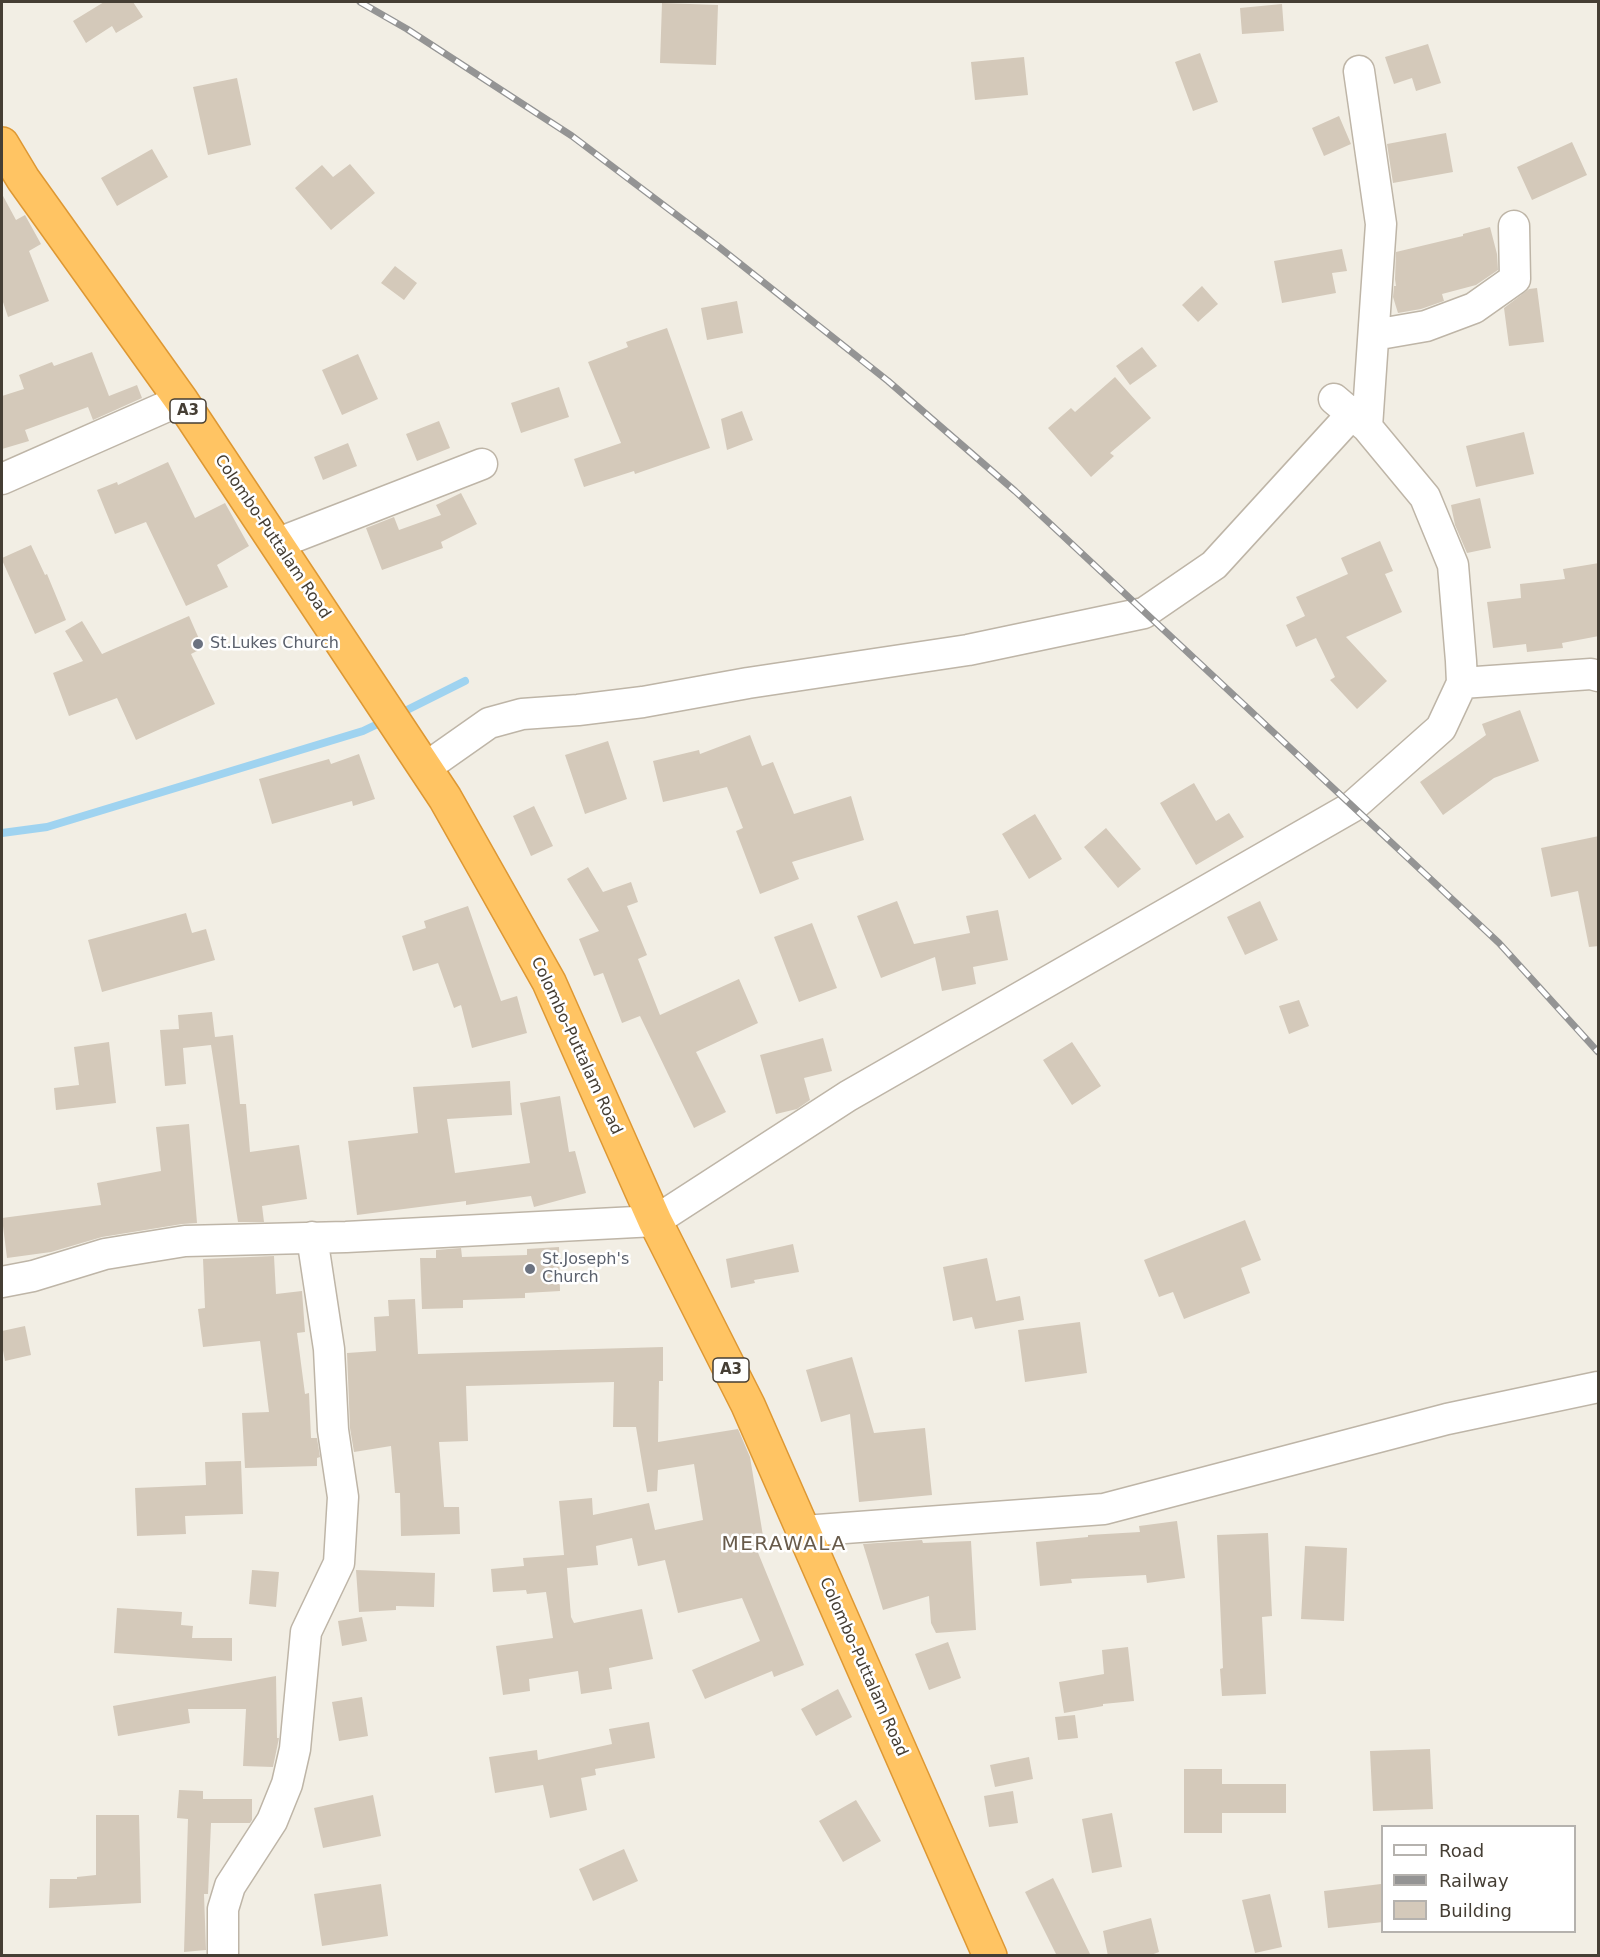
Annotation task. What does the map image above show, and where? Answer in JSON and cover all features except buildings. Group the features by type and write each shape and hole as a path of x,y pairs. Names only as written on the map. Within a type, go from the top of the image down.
{"highway":[{"name":"Colombo-Puttalam Road","path":"2,144 23,179 181,400 445,798 549,982 655,1221 748,1405 990,1956"}],"street":[{"path":"425,768 489,723 522,714 643,702 748,683 968,650 1144,613 1214,565 1351,413 1374,335 1381,224 1359,71"},
{"path":"1374,335 1426,326 1474,308 1515,279 1514,226"},
{"path":"2,479 181,400"},
{"path":"2,1282 33,1276 105,1254 157,1244 217,1239 346,1237 655,1221 848,1096 1352,807 1441,728 1462,683 1453,565 1425,497 1351,413"},
{"path":"276,544 482,464"},
{"path":"1462,683 1591,674 1599,676"},
{"path":"223,1956 223,1909 230,1886 272,1821 287,1784 295,1749 306,1632 339,1563 343,1497 333,1430 329,1349 312,1237"},
{"path":"804,1531 1104,1509 1448,1419 1599,1387"}],"waterway":[{"path":"399,714 465,681"},
{"path":"2,833 47,827 363,731 386,720"}],"railway":[{"path":"360,2 407,29 572,136 719,247 888,381 1015,491 1499,943 1598,1052"}],"place":[{"name":"St.Lukes Church","path":"198,644"},
{"name":"St.Joseph's Church","path":"530,1269"}],"district":[{"name":"MERAWALA","path":"784,1545"}]}
